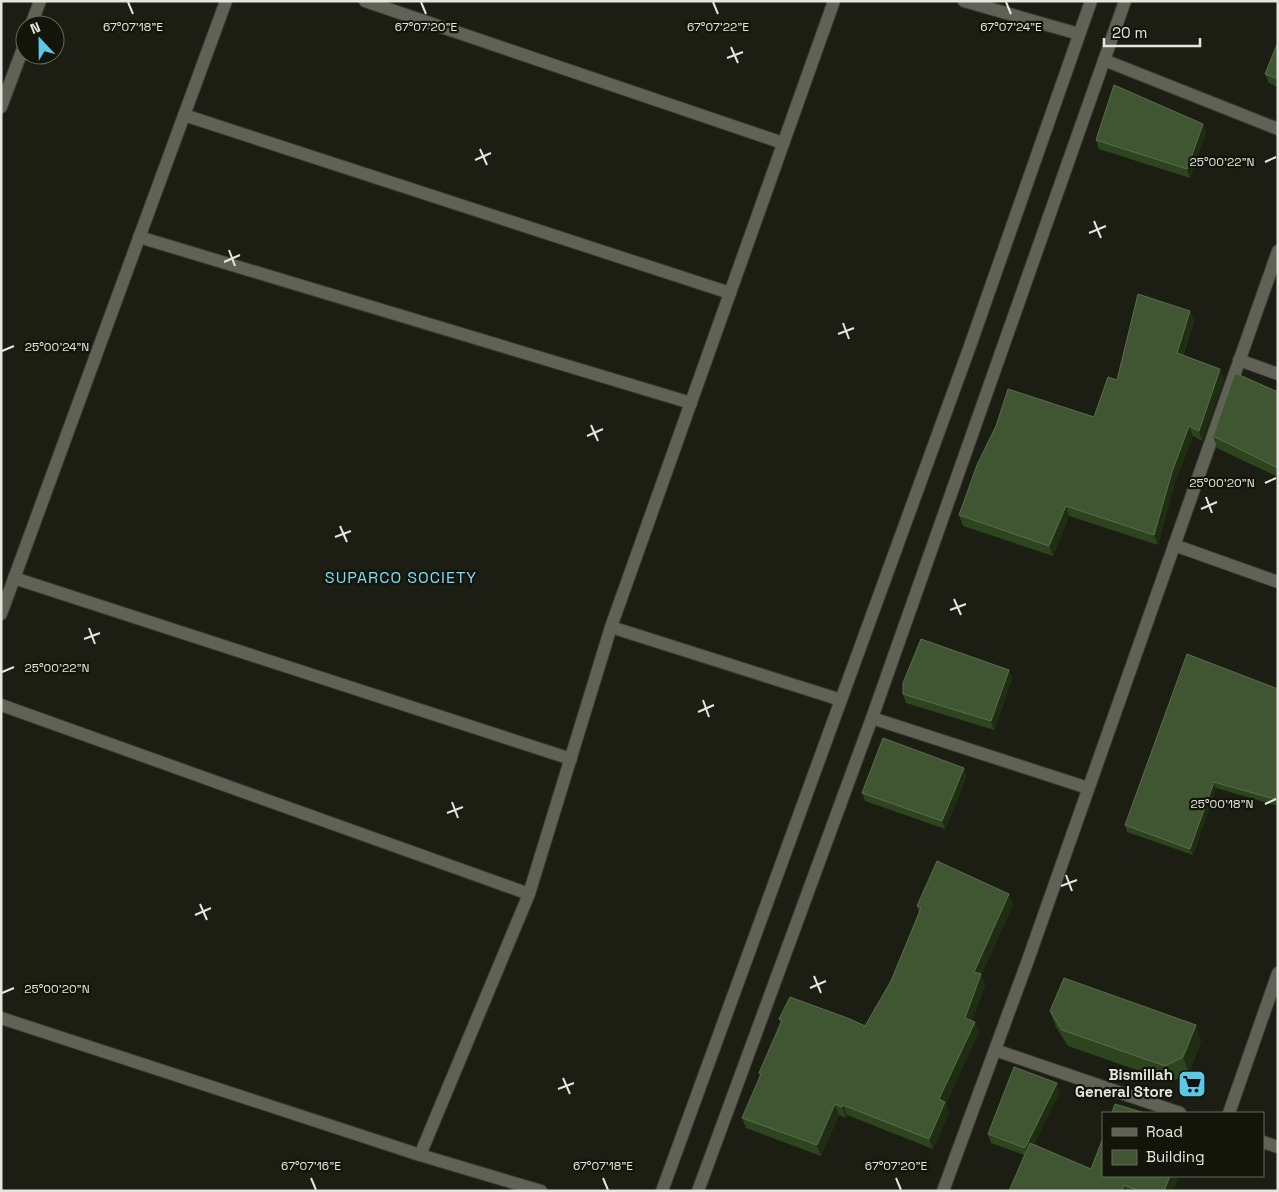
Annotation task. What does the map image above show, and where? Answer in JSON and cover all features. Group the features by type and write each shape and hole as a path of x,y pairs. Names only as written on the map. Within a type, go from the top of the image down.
{"street":[{"path":"35,15 40,1"},
{"path":"1,614 226,1"},
{"path":"365,1 783,144"},
{"path":"420,1155 529,894 611,627 834,1"},
{"path":"964,1 1079,34"},
{"path":"662,1191 970,346 1090,1"},
{"path":"698,1191 872,718 1125,1"},
{"path":"1104,60 1278,129"},
{"path":"1,107 17,65"},
{"path":"184,115 730,292"},
{"path":"139,237 691,402"},
{"path":"943,1191 1278,251"},
{"path":"1239,360 1278,374"},
{"path":"1174,545 1278,582"},
{"path":"14,578 571,759"},
{"path":"611,627 841,700"},
{"path":"1,705 529,894"},
{"path":"872,718 1088,788"},
{"path":"1229,1112 1278,973"},
{"path":"1,1018 420,1155 541,1191"},
{"path":"994,1050 1177,1112"},
{"path":"1264,1142 1278,1147"}],"building":[{"path":"1278,42 1278,79 1265,74"},
{"path":"1114,85 1203,124 1187,169 1096,140"},
{"path":"1138,294 1190,311 1177,353 1220,369 1199,431 1189,426 1172,472 1154,535 1066,506 1049,546 959,515 977,465 996,426 1008,389 1094,417 1108,377 1117,380"},
{"path":"1235,373 1278,392 1278,468 1213,436"},
{"path":"921,639 1009,670 991,721 903,694 903,683"},
{"path":"1187,654 1278,689 1278,800 1214,782 1190,849 1125,825"},
{"path":"883,738 964,768 942,821 862,793"},
{"path":"937,861 1009,894 974,972 981,974 965,1018 975,1022 939,1099 945,1102 929,1139 843,1105 842,1107 835,1104 817,1145 742,1118 782,1020 779,1019 790,997 865,1026 891,981 921,908 917,906"},
{"path":"1064,978 1196,1025 1183,1057 1165,1066 1062,1030 1050,1011"},
{"path":"1014,1067 1057,1083 1025,1148 988,1134"},
{"path":"1115,1104 1142,1112 1112,1112"},
{"path":"1102,1141 1102,1177 1170,1177 1164,1191 1140,1191 1124,1185 1122,1191 1009,1191 1030,1143 1091,1169"}],"place":[{"name":"Bismillah General Store","path":"1192,1084"}],"district":[{"name":"SUPARCO SOCIETY","path":"401,577"}]}
